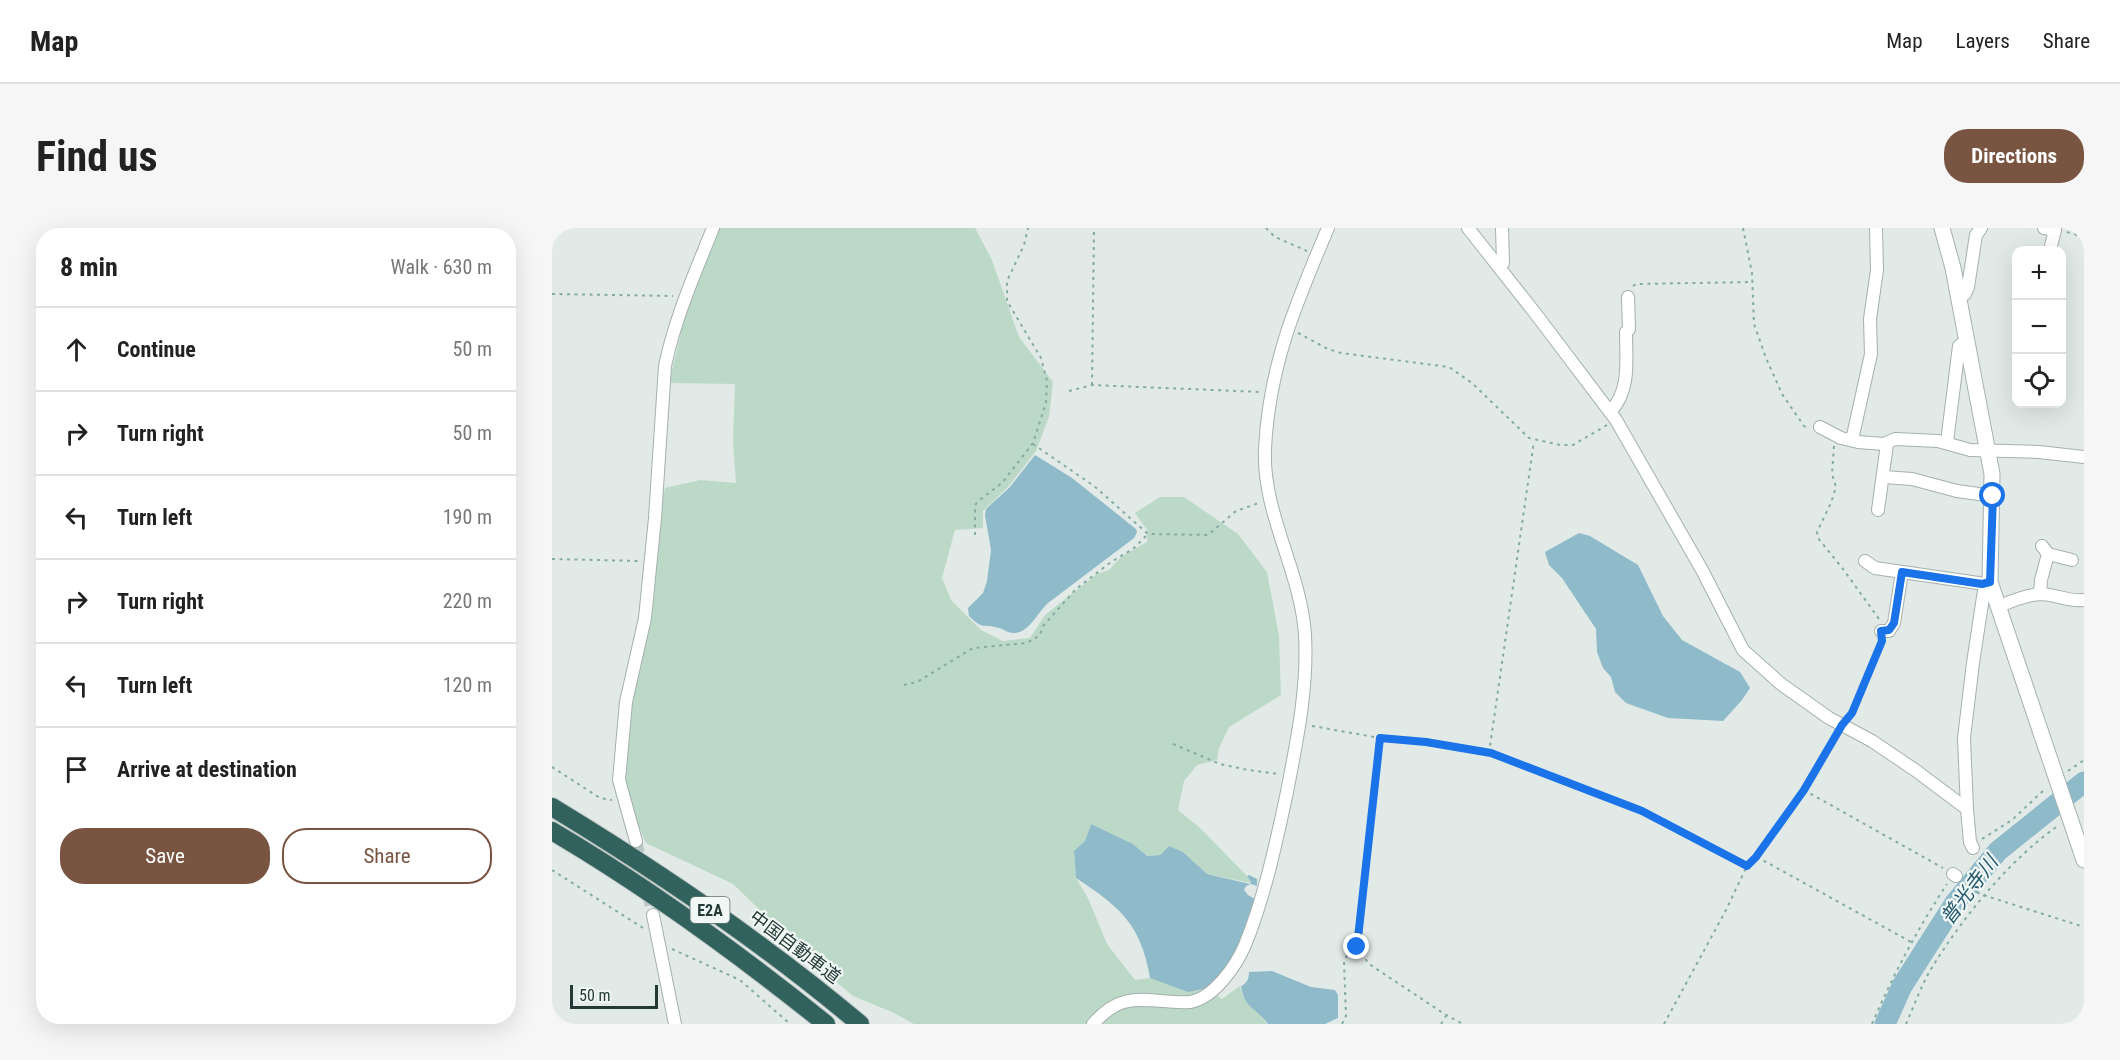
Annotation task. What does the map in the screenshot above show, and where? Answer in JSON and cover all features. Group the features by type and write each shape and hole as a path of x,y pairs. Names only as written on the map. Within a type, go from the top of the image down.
{"highway":[{"name":"中国自動車道","path":"552,807 618,847 698,901 860,1024"},
{"name":"E2A","path":"552,831 606,863 686,917 761,972 826,1024"}],"street":[{"path":"636,841 619,780 626,702 645,618 655,518 665,366 684,298 713,228"},
{"path":"1093,1024 1114,1005 1132,999 1180,1003 1199,1001 1230,970 1244,946 1263,893 1290,776 1306,675 1303,617 1296,581 1270,499 1264,469 1270,392 1288,328 1328,228"},
{"path":"1468,228 1613,416 1702,570 1743,650 1782,684 1842,725 1872,741 1915,770 1967,809"},
{"path":"1500,267 1503,262 1502,228"},
{"path":"1852,440 1871,354 1870,319 1877,270 1876,228"},
{"path":"1942,228 1958,297 1992,474 1993,496 1987,583 1972,663 1964,738 1967,809 1972,848"},
{"path":"1958,297 1965,294 1968,287 1976,235 1982,228"},
{"path":"2050,229 2050,246"},
{"path":"1613,416 1626,382 1628,297"},
{"path":"1947,442 1959,346 1966,340"},
{"path":"1816,429 1841,438 1887,444 1895,439 1947,442 1963,449 2039,452 2084,457"},
{"path":"1878,510 1887,444"},
{"path":"1884,477 1911,479 1957,491 1993,496"},
{"path":"2040,594 2045,550 2072,560"},
{"path":"1864,561 1875,568 1987,583"},
{"path":"1881,631 1889,630 1894,623 1902,572"},
{"path":"1987,583 1998,607 2084,860"},
{"path":"1998,607 2015,599 2040,594 2076,601 2084,600"},
{"path":"653,915 675,1024"}],"path":[{"path":"975,535 977,502 1002,483 1033,444 1046,403 1047,381 1041,358 1007,301 1006,293 1007,281 1024,245 1028,228"},
{"path":"1092,385 1094,228"},
{"path":"1266,228 1275,237 1316,256"},
{"path":"1743,228 1752,282 1754,324 1766,358 1782,394 1804,426 1816,429"},
{"path":"2050,229 2084,237"},
{"path":"1628,297 1631,287 1636,284 1752,282"},
{"path":"552,294 665,295 684,298"},
{"path":"1288,328 1328,350 1449,367 1472,383 1529,438 1560,445 1573,445 1613,416"},
{"path":"1069,391 1092,385 1270,392"},
{"path":"1489,753 1534,439"},
{"path":"1033,444 1094,486 1148,534 1208,535 1236,511 1270,499"},
{"path":"1664,1024 1725,912 1747,866 1756,857 1804,790 1842,725 1852,713 1882,641 1881,622 1875,611 1818,538 1816,532 1836,488 1832,474 1834,445"},
{"path":"904,685 917,682 973,648 1027,643 1040,635 1043,626 1076,589 1110,562 1133,549 1148,534"},
{"path":"552,559 650,561"},
{"path":"1300,724 1489,753 1642,811 1747,866"},
{"path":"1380,738 1357,947 1370,964 1463,1024"},
{"path":"1173,744 1220,764 1290,776"},
{"path":"552,767 600,798 625,802"},
{"path":"1804,790 1954,875 1980,894 2084,927"},
{"path":"1906,1024 1930,971 1984,895 2030,848 2069,817"},
{"path":"1756,857 1911,942"},
{"path":"1342,1024 1346,1016 1344,961 1351,948 1357,947"},
{"path":"1441,1024 1446,1015"}],"green space":[{"path":"719,228 975,228 992,260 1019,337 1053,382 1049,417 1036,451 1008,487 983,511 983,528 955,530 942,578 951,600 981,630 1003,641 1030,638 1045,615 1097,574 1109,570 1122,556 1147,542 1147,530 1135,513 1160,497 1184,497 1238,534 1267,572 1279,636 1281,695 1229,727 1219,748 1217,760 1197,765 1184,781 1178,810 1200,828 1247,876 1251,883 1207,874 1183,852 1169,846 1160,855 1147,856 1133,844 1091,824 1085,841 1074,851 1076,878 1088,898 1107,944 1135,980 1150,978 1188,991 1208,989 1222,999 1240,986 1245,999 1267,1024 914,1024 853,996 823,971 733,884 646,843 624,792 632,699 653,610 661,505 665,488 700,480 736,483 733,441 735,384 669,383 686,312"}],"water":[{"path":"1035,455 1072,478 1137,532 1134,538 1048,603 1031,624 1021,632 1015,633 978,624 969,616 968,608 983,593 987,581 991,550 986,509 1010,487"},
{"path":"1579,533 1590,536 1638,565 1663,616 1682,640 1740,672 1750,688 1723,721 1668,718 1626,703 1615,692 1611,677 1603,668 1597,652 1596,629 1562,578 1549,565 1545,552"},
{"path":"1091,824 1133,844 1147,856 1160,855 1169,846 1183,852 1207,874 1250,884 1247,876 1257,879 1257,886 1251,884 1244,890 1255,899 1250,927 1222,976 1208,988 1188,992 1150,978 1141,944 1126,919 1105,898 1076,878 1074,851 1085,841"},
{"path":"1272,971 1311,987 1335,990 1338,995 1338,1018 1325,1024 1268,1024 1247,1003 1241,986 1245,984 1249,972"}],"waterway":[{"name":"普光寺川","path":"1885,1024 1902,986 1955,903 1998,851 2084,782"}],"tunnel":[{"path":"636,841 653,915"}],"route":[{"path":"1357,947 1380,738 1426,742 1491,753 1642,811 1747,866 1756,857 1804,790 1842,725 1852,713 1882,641 1881,631 1889,630 1894,623 1902,572 1982,584 1990,582 1989,546 1993,496"}]}
